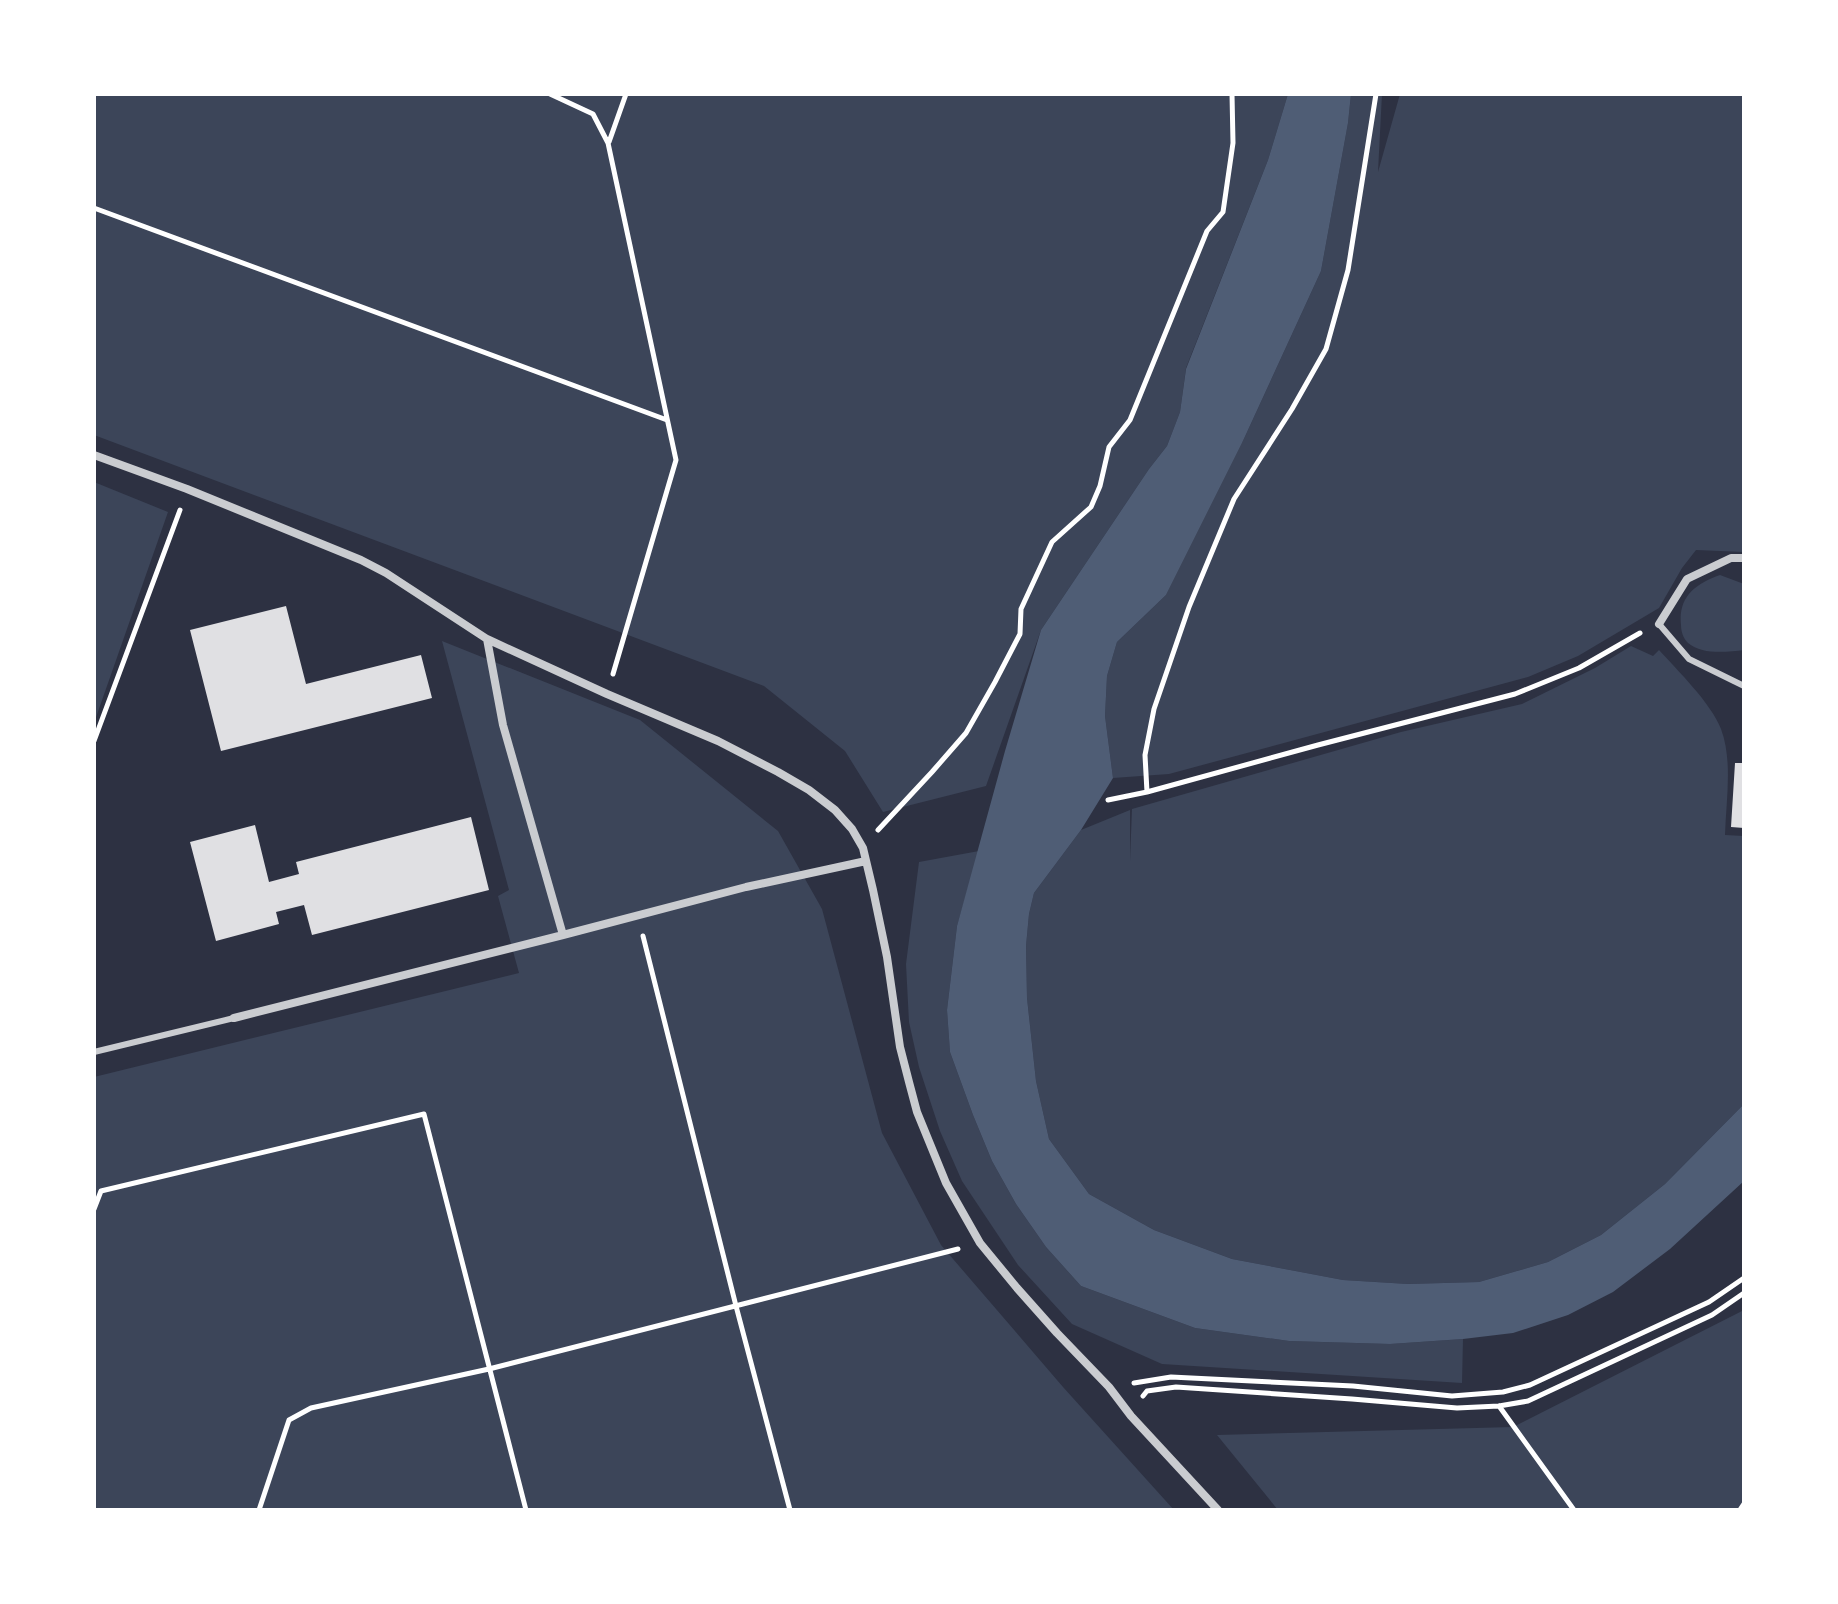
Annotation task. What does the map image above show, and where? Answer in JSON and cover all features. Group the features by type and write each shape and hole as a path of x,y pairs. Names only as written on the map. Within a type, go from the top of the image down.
{"street":[{"path":"94,455 361,560 487,639 718,741 809,790 835,810 852,829 863,848 887,957 900,1047 917,1112 946,1183 980,1243 1057,1333 1218,1510"},
{"path":"1659,624 1687,579 1731,558 1744,558"},
{"path":"487,639 503,725 563,935"},
{"path":"234,1018 746,887 866,861"}],"lane":[{"path":"1659,624 1689,659 1744,686"},
{"path":"94,1052 234,1018"}],"path":[{"path":"550,94 593,114 608,143 676,460 607,694"},
{"path":"608,143 626,94"},
{"path":"863,848 966,733 1020,634 1021,609 1052,542 1091,507 1100,486 1109,447 1130,420 1207,231 1223,212 1233,143 1232,94"},
{"path":"1147,792 1145,755 1154,709 1189,607 1234,499 1326,349 1348,270 1376,94"},
{"path":"94,208 668,420"},
{"path":"94,741 187,489"},
{"path":"1108,800 1515,694 1579,668 1659,624"},
{"path":"637,916 790,1510"},
{"path":"94,1209 101,1191 424,1114 526,1510"},
{"path":"259,1510 289,1420 311,1408 489,1369 980,1243"},
{"path":"1109,1387 1171,1377 1353,1386 1452,1396 1503,1392 1530,1385 1709,1302 1744,1278"},
{"path":"1131,1416 1147,1391 1176,1387 1457,1408 1528,1401 1712,1315 1744,1293"},
{"path":"1499,1406 1574,1510"},
{"path":"1740,1510 1744,1504"}],"shaded area":[{"path":"94,94 1288,94 1268,160 1186,368 1180,412 1167,446 1041,630 986,786 883,812 845,751 764,686 94,435"},
{"path":"1288,94 1351,94 1321,271 1242,443 1166,595 1117,642 1107,676 1105,716 1113,778 1081,830 1034,893 1029,914 1027,998 1036,1081 1049,1139 1089,1194 1154,1230 1232,1259 1343,1280 1408,1284 1479,1282 1548,1262 1601,1235 1665,1184 1744,1104 1744,1181 1670,1249 1613,1292 1568,1315 1513,1333 1390,1344 1289,1341 1195,1328 1081,1286 1046,1247 1016,1204 992,1161 950,1052 947,1010 957,926 1041,630 1167,446 1180,412 1186,369 1268,160"},
{"path":"1351,94 1382,94 1378,172 1400,94 1744,94 1744,552 1696,550 1659,608 1578,656 1528,677 1169,774 1113,778 1105,716 1107,676 1117,642 1166,595 1242,443 1321,271"},
{"path":"94,482 168,512 94,723"},
{"path":"1720,575 1744,584 1744,650 1715,652 1700,649 1688,643 1683,634 1681,615 1685,599 1696,587"},
{"path":"442,641 640,720 778,831 822,909 882,1133 941,1245 1174,1510 94,1510 94,1077 519,973 498,896 509,890"},
{"path":"1631,646 1653,656 1659,650 1716,719 1727,754 1725,835 1744,836 1744,1104 1665,1184 1601,1235 1548,1262 1479,1282 1408,1284 1343,1280 1232,1259 1154,1230 1089,1194 1049,1139 1036,1081 1027,998 1026,946 1034,893 1081,830 1130,810 1130,861 1132,809 1401,732 1522,704 1595,668"},
{"path":"979,851 957,926 947,1010 950,1052 992,1161 1016,1204 1046,1247 1081,1286 1195,1328 1289,1341 1390,1344 1463,1339 1462,1383 1162,1364 1072,1324 1018,1265 962,1181 940,1131 919,1067 909,1022 906,964 919,862"},
{"path":"1744,1310 1744,1510 1278,1510 1217,1435 1513,1427"}],"building":[{"path":"286,606 306,684 421,655 432,698 221,751 190,630"},
{"path":"1735,763 1744,763 1744,828 1731,827"},
{"path":"471,817 489,890 312,935 304,905 276,912 279,924 216,941 190,842 255,825 269,882 299,874 296,862"}]}
